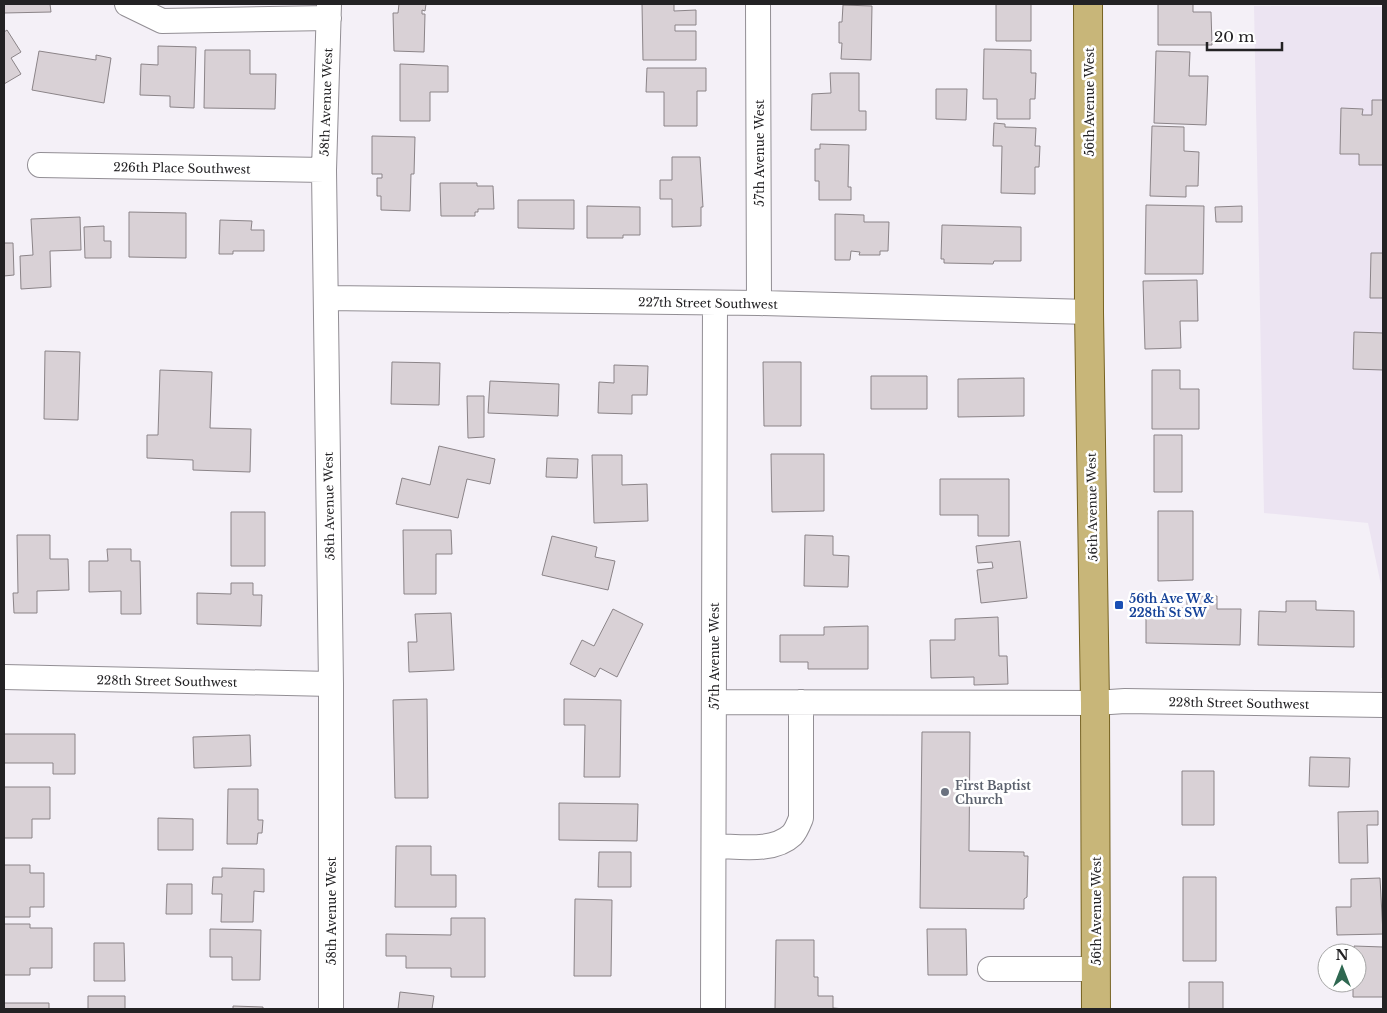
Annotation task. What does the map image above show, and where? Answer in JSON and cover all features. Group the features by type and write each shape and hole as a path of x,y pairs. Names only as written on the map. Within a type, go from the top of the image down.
{"main road":[{"name":"56th Avenue West","path":"1088,4 1096,1009"}],"street":[{"path":"127,4 162,21 329,11"},
{"name":"57th Avenue West","path":"758,4 759,303"},
{"name":"58th Avenue West","path":"329,11 324,170 331,684 331,1009"},
{"name":"226th Place Southwest","path":"40,165 324,170"},
{"name":"227th Street Southwest","path":"326,298 759,303 1089,312"},
{"name":"57th Avenue West","path":"713,1009 715,303"},
{"name":"228th Street Southwest","path":"4,677 331,684"},
{"name":"228th Street Southwest","path":"714,702 1125,701 1383,705"},
{"path":"714,846 761,846 783,842 794,834 802,818 801,702"},
{"path":"990,969 1096,970"}],"shaded area":[{"path":"1254,6 1383,7 1383,678 1381,678 1381,585 1368,523 1264,513"}],"building":[{"path":"4,4 50,4 51,12 4,13"},
{"path":"399,4 426,4 425,11 422,10 422,14 425,14 424,52 394,51 393,13 398,13"},
{"path":"642,4 674,4 674,11 696,10 696,25 675,25 675,31 696,31 696,60 643,60"},
{"path":"996,4 1031,4 1031,41 996,41"},
{"path":"1158,4 1193,4 1193,12 1211,12 1212,45 1158,45"},
{"path":"843,5 872,6 871,60 841,59 842,43 839,43 839,22 842,22"},
{"path":"7,30 21,52 11,58 21,74 4,84 4,32"},
{"path":"158,46 196,47 194,108 170,107 170,96 140,95 141,64 158,65"},
{"path":"984,49 1031,50 1031,73 1036,73 1035,99 1030,99 1030,119 997,119 997,99 983,99"},
{"path":"205,50 250,50 250,74 276,74 275,109 204,108"},
{"path":"39,51 96,60 96,55 111,58 104,103 32,90"},
{"path":"1156,51 1190,52 1189,76 1208,76 1206,125 1154,123"},
{"path":"400,64 448,66 448,92 430,92 430,121 400,121"},
{"path":"647,68 706,68 706,91 697,91 697,126 664,126 664,92 646,92"},
{"path":"830,73 859,73 859,111 866,111 866,130 811,130 812,94 831,93"},
{"path":"936,89 967,89 966,120 936,119"},
{"path":"1372,100 1383,100 1383,165 1359,165 1359,154 1340,154 1341,108 1363,109 1362,115 1372,115"},
{"path":"994,123 1005,124 1005,127 1036,128 1035,146 1040,146 1039,167 1035,167 1035,194 1001,193 1002,146 993,146"},
{"path":"1152,126 1184,127 1184,151 1199,152 1198,186 1186,186 1186,197 1150,196"},
{"path":"372,136 415,137 410,211 381,210 381,196 377,196 377,178 382,178 382,174 372,174"},
{"path":"820,144 849,145 848,187 851,187 851,200 819,200 819,181 815,181 815,149 820,149"},
{"path":"672,157 700,157 703,207 701,207 701,226 672,227 672,199 660,199 660,180 672,180"},
{"path":"440,183 477,183 477,186 493,186 494,209 478,209 478,212 475,212 475,216 441,216"},
{"path":"518,200 574,200 574,229 518,228"},
{"path":"1146,205 1204,206 1203,274 1145,274"},
{"path":"587,206 640,207 640,235 623,235 623,238 587,238"},
{"path":"1242,206 1242,222 1216,222 1215,207"},
{"path":"129,212 186,213 186,258 129,257"},
{"path":"835,214 864,215 864,222 889,222 888,251 880,251 880,255 859,255 860,252 851,251 850,260 835,260"},
{"path":"80,217 81,250 50,251 51,287 21,289 20,256 33,255 31,219"},
{"path":"220,220 252,221 251,230 264,230 264,251 233,251 233,254 219,254"},
{"path":"942,225 1021,227 1021,261 994,261 993,264 944,263 944,259 941,259"},
{"path":"104,226 104,241 111,241 111,258 85,258 84,227"},
{"path":"4,243 13,243 14,275 4,276"},
{"path":"1371,253 1383,253 1383,298 1370,298"},
{"path":"1197,280 1198,321 1180,321 1181,348 1145,349 1143,281"},
{"path":"1354,332 1383,333 1383,370 1353,369"},
{"path":"45,351 80,352 78,420 44,419"},
{"path":"392,362 440,363 439,405 391,404"},
{"path":"763,362 801,362 801,426 764,426"},
{"path":"614,365 648,366 647,395 632,395 632,414 598,413 599,382 614,383"},
{"path":"160,370 212,372 210,428 251,429 250,472 193,470 193,460 147,458 147,435 158,435"},
{"path":"1152,370 1180,370 1180,389 1199,389 1199,429 1152,429"},
{"path":"871,376 927,376 927,409 871,409"},
{"path":"1024,378 1024,416 958,417 958,379"},
{"path":"490,381 559,384 558,416 488,413"},
{"path":"467,396 484,396 484,437 468,438"},
{"path":"1154,435 1182,435 1182,492 1154,492"},
{"path":"439,446 495,459 490,484 467,479 458,518 396,504 402,478 430,485"},
{"path":"771,454 824,454 824,511 772,512"},
{"path":"592,455 622,455 622,485 647,484 648,521 594,523"},
{"path":"547,458 578,459 577,478 546,477"},
{"path":"940,479 1009,479 1009,536 978,536 978,515 940,515"},
{"path":"1158,511 1193,511 1193,580 1158,581"},
{"path":"231,512 265,512 265,566 231,566"},
{"path":"403,530 451,530 452,554 436,554 436,594 404,594"},
{"path":"17,535 50,535 50,559 68,559 69,590 37,591 37,613 14,613 13,593 18,593"},
{"path":"805,535 833,536 833,555 849,556 848,587 804,586"},
{"path":"552,536 597,547 595,557 615,561 608,590 542,575"},
{"path":"1020,541 1027,598 981,603 977,570 993,568 992,562 978,563 976,546"},
{"path":"107,549 131,549 131,561 140,561 141,614 121,614 121,591 89,592 89,561 108,561"},
{"path":"231,583 253,583 253,595 262,595 261,626 197,624 197,593 231,594"},
{"path":"1187,596 1217,596 1217,609 1241,609 1240,645 1146,643 1146,608 1187,608"},
{"path":"1286,601 1316,601 1316,610 1354,611 1354,647 1258,645 1259,611 1286,612"},
{"path":"613,609 643,624 617,677 600,668 595,677 570,664 582,640 594,646"},
{"path":"451,613 454,670 409,672 408,642 417,642 415,614"},
{"path":"998,617 999,656 1007,656 1008,684 974,685 974,677 931,678 930,640 955,640 955,619"},
{"path":"868,626 868,669 808,669 808,662 780,662 780,635 824,635 824,627"},
{"path":"427,699 428,798 395,798 393,700"},
{"path":"564,699 621,700 620,777 584,777 585,725 564,725"},
{"name":"First Baptist Church","path":"922,732 970,732 969,851 1024,852 1024,856 1028,856 1027,897 1024,899 1024,909 920,908"},
{"path":"4,734 75,734 75,774 53,774 53,763 4,763"},
{"path":"250,735 251,766 194,768 193,737"},
{"path":"1310,757 1350,758 1349,787 1309,786"},
{"path":"1182,771 1214,771 1214,825 1182,825"},
{"path":"4,787 50,787 50,819 32,819 32,838 4,838"},
{"path":"228,789 258,789 258,820 263,820 262,833 258,833 257,844 227,844"},
{"path":"559,803 638,804 637,841 559,840"},
{"path":"1378,811 1378,825 1367,825 1368,863 1339,863 1338,812"},
{"path":"158,818 193,819 193,850 158,850"},
{"path":"396,846 431,846 431,875 456,875 456,907 395,907"},
{"path":"599,852 631,852 631,887 598,887"},
{"path":"4,865 30,865 30,873 44,873 44,907 30,907 30,917 4,917"},
{"path":"222,868 264,869 264,892 254,891 253,922 221,922 222,894 212,894 213,877 222,877"},
{"path":"1183,877 1216,877 1216,961 1183,961"},
{"path":"1380,878 1383,934 1337,935 1336,907 1351,907 1351,879"},
{"path":"167,884 192,884 192,914 166,914"},
{"path":"575,899 612,900 611,976 574,976"},
{"path":"451,918 485,918 485,977 451,977 451,968 406,968 406,956 386,956 386,934 451,935"},
{"path":"4,924 30,924 30,928 52,928 52,968 30,968 30,975 4,975"},
{"path":"210,929 261,930 260,980 232,980 232,957 210,957"},
{"path":"927,929 966,929 967,975 928,975"},
{"path":"776,940 814,940 814,977 818,977 818,996 833,996 833,1008 845,1009 775,1009"},
{"path":"94,943 124,943 125,981 94,981"},
{"path":"1367,946 1383,947 1383,997 1353,997 1353,993 1367,993"},
{"path":"1189,982 1223,982 1223,1009 1189,1009"},
{"path":"400,992 434,996 432,1009 398,1009"},
{"path":"88,996 125,996 125,1009 88,1009"},
{"path":"4,1003 49,1003 49,1009 4,1009"},
{"path":"233,1006 263,1007 263,1009 233,1009"}],"place":[{"name":"56th Ave W & 228th St SW","path":"1119,605"},
{"name":"First Baptist Church","path":"945,792"}]}
